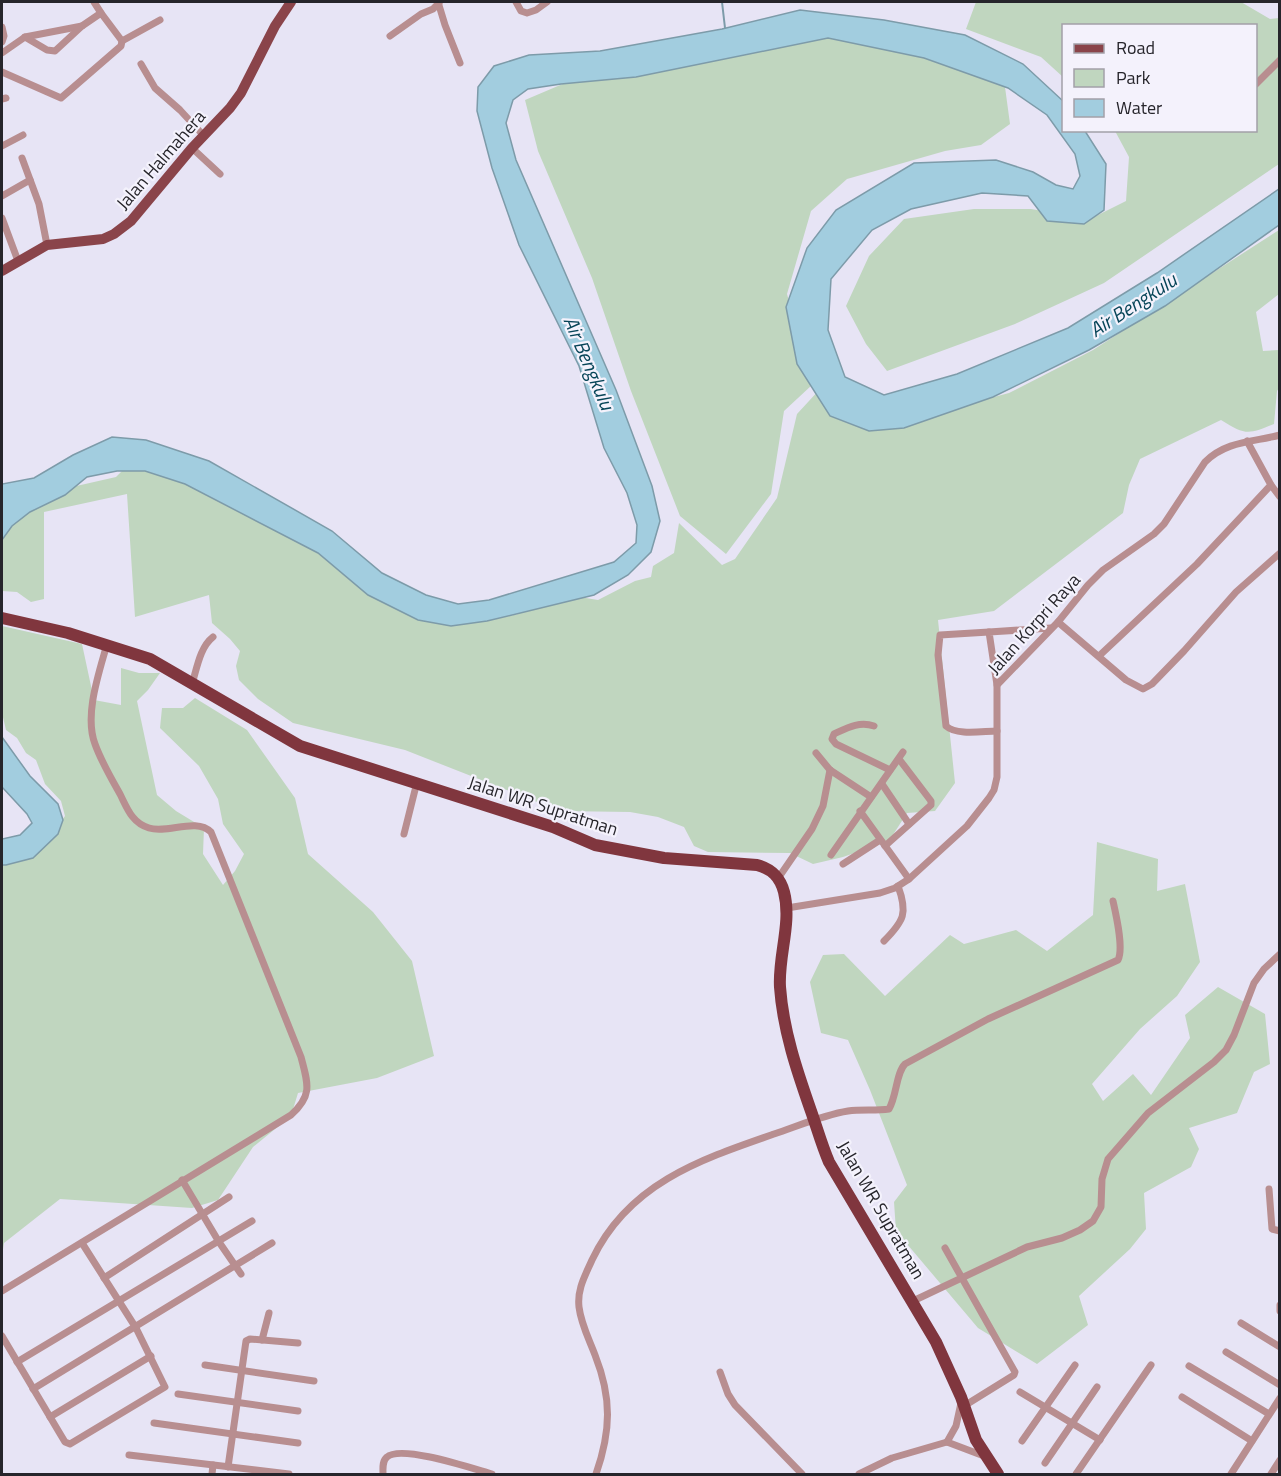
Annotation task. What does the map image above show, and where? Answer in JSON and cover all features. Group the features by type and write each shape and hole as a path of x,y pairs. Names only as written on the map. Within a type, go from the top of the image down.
{"highway":[{"name":"Jalan WR Supratman","path":"2,618 68,633 150,659 300,746 553,827 595,845 664,858 757,865 767,868 779,877 787,908 780,970 782,1006 795,1065 829,1162 913,1301 949,1366 970,1426 984,1456 998,1474"}],"main road":[{"name":"Jalan Halmahera","path":"2,271 47,245 103,239 131,221 241,93 275,26 291,2"}],"street":[{"path":"94,2 122,41"},
{"path":"390,36 421,14 433,9 439,2"},
{"path":"439,2 445,25 460,63"},
{"path":"516,2 527,14 547,2"},
{"path":"25,37 53,52 82,26 101,13"},
{"path":"2,72 61,98 121,46 122,41 160,20"},
{"path":"2,27 4,51 25,37 82,26"},
{"path":"1257,83 1280,60"},
{"path":"141,64 155,88 204,136"},
{"path":"2,146 23,135"},
{"path":"192,148 220,174"},
{"path":"22,158 43,218 47,245"},
{"path":"2,196 30,180"},
{"path":"2,218 18,261"},
{"name":"Jalan Korpri Raya","path":"787,908 880,893 898,886 909,879 967,825 994,790 997,777 997,685 1058,622 1103,570 1154,534 1164,524 1205,462 1214,454 1223,448 1247,441 1280,435"},
{"path":"1247,441 1280,497"},
{"path":"1099,656 1197,564 1271,484"},
{"path":"1058,622 1135,686 1143,689 1184,651 1236,592 1280,553"},
{"path":"997,731 956,731 949,730 946,726 938,655 939,637 1051,628"},
{"path":"989,632 997,685"},
{"path":"192,684 207,641 213,637"},
{"path":"2,1291 291,1115 308,1093 308,1083 288,1023 211,832 201,825 151,829 137,822 129,812 94,742 93,698 106,644"},
{"path":"874,726 866,723 856,724 834,734 832,739 836,744 890,770"},
{"path":"816,753 830,770 871,797"},
{"path":"831,855 901,756 931,804 883,843 843,864"},
{"path":"779,877 812,829 823,806 830,770"},
{"path":"404,834 417,782"},
{"path":"882,784 909,824"},
{"path":"860,812 909,879"},
{"path":"884,941 897,928 905,912 898,886"},
{"path":"596,1474 607,1438 608,1400 604,1381 582,1320 579,1289 597,1248 622,1213 645,1192 672,1176 731,1149 848,1111 889,1109 902,1067 905,1064 998,1015 1118,960 1119,937 1113,901"},
{"path":"913,1301 1027,1247 1071,1234 1093,1221 1101,1207 1102,1179 1108,1159 1148,1113 1226,1050 1254,983 1264,969 1280,954"},
{"path":"182,1180 241,1274"},
{"path":"1269,1189 1272,1229 1280,1231"},
{"path":"104,1278 229,1197"},
{"path":"17,1362 252,1221"},
{"path":"2,1336 65,1442 70,1444 165,1387 136,1328 82,1243"},
{"path":"33,1389 272,1243"},
{"path":"945,1248 1015,1373 963,1401 956,1426 947,1442"},
{"path":"1280,1305 1280,1311"},
{"path":"261,1340 269,1313"},
{"path":"1241,1323 1280,1347"},
{"path":"228,1467 246,1341 250,1339 298,1344"},
{"path":"1226,1352 1280,1385"},
{"path":"50,1417 151,1356"},
{"path":"205,1365 314,1381"},
{"path":"1022,1442 1075,1365"},
{"path":"1076,1474 1151,1365"},
{"path":"1189,1366 1269,1414"},
{"path":"720,1372 728,1394 735,1405 802,1474"},
{"path":"1045,1463 1097,1387"},
{"path":"1020,1392 1100,1440"},
{"path":"178,1394 298,1411"},
{"path":"1182,1397 1252,1441"},
{"path":"1231,1474 1280,1398"},
{"path":"154,1423 298,1443"},
{"path":"859,1474 892,1458 947,1442 984,1456"},
{"path":"383,1474 386,1458 393,1454 430,1457 492,1474"},
{"path":"129,1455 284,1474"},
{"path":"1271,1474 1280,1460"},
{"path":"212,1474 213,1465"}],"green space":[{"path":"976,2 1241,2 1270,19 1279,18 1279,164 1104,283 1015,324 887,371 866,344 846,306 869,256 904,219 974,209 1031,209 1090,219 1126,201 1129,157 1116,132 1257,132 1257,24 1062,24 1062,76 1041,57 966,29"},
{"path":"805,34 900,48 977,71 1005,87 1010,124 981,145 945,151 847,179 811,211 787,294 812,385 784,411 771,494 726,554 680,516 631,391 592,278 538,151 525,100 572,80"},
{"path":"1279,230 1279,294 1256,312 1263,351 1279,350 1279,388 1274,424 1247,432 1221,420 1140,459 1129,485 1123,513 994,611 938,620 955,783 935,811 907,813 889,841 843,857 813,864 790,853 708,852 694,846 684,827 658,817 630,812 560,811 405,750 293,723 258,699 239,680 236,666 240,651 212,623 209,595 135,617 127,494 44,512 44,599 31,602 17,592 2,591 2,540 9,519 72,487 116,477 133,460 163,469 465,621 487,621 518,614 555,593 598,600 635,581 651,577 653,566 674,553 679,523 722,565 735,559 777,498 797,414 820,389 900,422 1009,393 1093,350"},
{"path":"2,626 82,644 94,700 121,705 121,668 139,673 160,673 137,701 157,795 176,811 204,828 203,854 223,885 235,871 244,854 223,824 218,799 199,766 160,728 162,708 183,708 195,698 247,730 295,798 308,854 373,912 412,961 434,1056 377,1078 298,1093 291,1116 253,1147 218,1200 192,1208 60,1199 4,1243 2,1256 2,861 53,833 65,816 61,801 45,784 36,760 26,753 17,738 6,730 2,713"},
{"path":"1097,842 1158,859 1157,891 1185,884 1200,962 1177,996 1140,1029 1092,1084 1103,1101 1133,1074 1151,1095 1190,1038 1185,1015 1218,987 1265,1014 1270,1064 1254,1072 1237,1113 1189,1128 1199,1149 1191,1167 1144,1193 1146,1229 1130,1249 1079,1296 1088,1325 1037,1364 978,1328 896,1231 894,1202 907,1185 848,1040 821,1033 810,982 823,955 844,954 885,996 950,935 964,944 1016,930 1047,951 1093,915"}],"water":[{"name":"Air Bengkulu","path":"800,10 884,20 965,35 1023,64 1062,100 1062,132 1086,132 1106,164 1104,210 1084,224 1047,221 1028,196 982,193 911,209 872,230 831,279 828,330 845,377 884,395 957,374 1068,328 1157,273 1279,189 1279,225 1165,306 1089,350 993,397 904,428 869,431 830,416 797,364 786,307 807,248 836,210 914,163 996,160 1033,172 1056,185 1073,189 1080,176 1075,154 1047,115 1008,88 924,58 828,38 636,77 528,89 513,100 506,123 516,160 616,390 652,486 660,521 651,552 628,575 594,595 487,621 451,626 418,620 368,595 318,553 185,484 145,471 117,471 87,477 65,495 30,512 12,526 2,540 2,484 34,478 73,455 112,437 146,440 209,461 332,531 382,573 426,595 458,604 489,600 614,562 636,543 637,525 627,493 604,448 579,366 519,245 492,168 477,111 478,87 494,66 529,55 600,51 722,29"},
{"path":"2,737 30,776 58,804 63,820 58,834 33,858 6,865 2,865 2,839 20,835 32,823 27,814 2,787"}],"waterway":[{"path":"722,2 725,28"}]}
